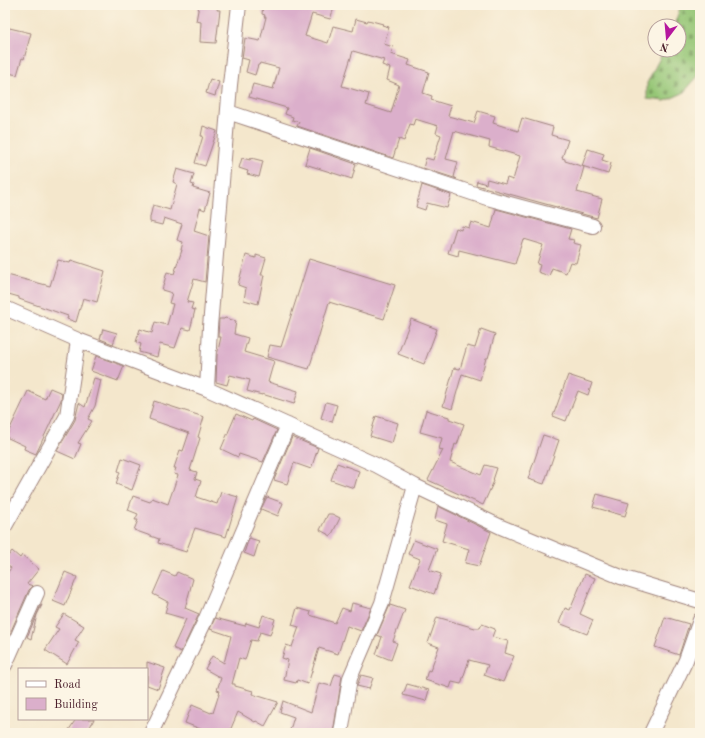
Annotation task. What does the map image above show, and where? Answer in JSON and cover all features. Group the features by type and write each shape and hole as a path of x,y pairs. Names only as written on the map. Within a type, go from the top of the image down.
{"street":[{"path":"207,389 210,319 239,5"},
{"path":"228,112 480,196 593,226"},
{"path":"5,308 78,340 207,389 376,464 415,486 501,527 621,577 700,601"},
{"path":"5,526 67,416 78,340"},
{"path":"151,733 204,623 288,425"},
{"path":"341,733 350,678 382,603 415,486"},
{"path":"5,665 37,593"},
{"path":"651,733 686,660 700,620"}],"green space":[{"path":"681,5 700,5 700,74 683,93 665,101 647,99 647,83 660,58 687,58 687,18 677,18"}],"building":[{"path":"199,5 218,5 217,10 220,10 216,43 200,42 201,22 196,21"},
{"path":"263,5 324,5 334,8 330,19 312,14 305,36 328,43 333,26 353,31 356,19 367,22 368,20 389,27 384,44 393,47 391,54 410,60 408,65 429,72 423,93 432,96 431,100 451,106 448,116 474,123 478,111 495,116 493,123 518,131 522,118 553,127 551,135 568,140 562,158 565,159 565,161 584,167 577,192 602,199 597,218 476,185 477,181 486,184 487,179 505,184 507,178 513,180 520,156 489,147 490,141 454,131 446,159 458,162 454,177 457,179 423,168 426,158 433,160 441,135 436,133 438,126 415,119 413,125 410,124 404,141 399,139 393,158 297,126 299,122 292,120 293,117 285,114 287,108 249,97 253,84 273,89 279,68 260,63 255,75 246,72 249,60 242,58 245,38 260,41 266,17 262,14","holes":["353,51 384,60 382,65 390,68 387,80 399,85 391,113 366,105 369,94 342,86"]},
{"path":"5,27 31,33 24,59 22,58 17,75 5,72"},
{"path":"210,79 219,82 215,96 206,93"},
{"path":"203,126 217,131 205,166 195,163 203,136 201,136"},
{"path":"310,148 356,164 352,179 305,164"},
{"path":"588,149 604,154 602,160 611,163 608,174 582,166"},
{"path":"242,158 250,160 251,158 263,161 259,177 247,174 248,171 239,168"},
{"path":"177,169 194,174 191,184 194,185 193,188 210,193 205,210 200,208 194,231 209,236 205,282 194,279 187,302 193,303 191,309 195,310 190,330 182,328 175,348 160,344 157,357 139,352 141,344 136,342 140,329 152,333 155,322 167,325 173,304 169,303 172,293 162,290 167,272 174,274 182,250 183,242 177,240 182,224 164,218 162,225 150,222 150,217 153,205 170,210 177,184 173,182"},
{"path":"422,185 451,195 447,208 427,203 425,210 416,207"},
{"path":"496,209 571,229 568,239 574,240 573,243 581,245 576,263 570,262 566,273 552,268 549,276 538,272 540,265 537,264 543,245 523,239 515,264 459,250 458,256 448,253 456,228 461,230 462,226 469,228 471,222 491,228"},
{"path":"246,255 256,258 256,255 266,258 261,275 264,275 258,304 244,300 246,288 238,285"},
{"path":"309,259 395,285 384,319 329,302 309,369 267,357 270,345 281,347"},
{"path":"58,260 70,263 71,260 105,271 97,302 83,298 76,322 67,319 68,316 5,293 5,281 7,275 50,286"},
{"path":"225,318 236,321 234,334 248,338 244,352 274,361 268,382 298,391 294,404 247,391 250,380 230,375 227,385 216,382 217,355 221,337 218,337 219,319"},
{"path":"411,319 437,329 424,364 398,354"},
{"path":"103,329 117,333 113,344 100,339"},
{"path":"481,329 495,334 480,380 462,374 452,409 443,406 454,368 460,369 467,346 475,348"},
{"path":"96,356 124,366 118,381 91,371"},
{"path":"568,375 592,383 588,395 578,391 566,421 553,416"},
{"path":"94,378 101,380 95,406 88,419 92,421 78,443 81,444 75,459 57,451 75,420 79,403 85,407"},
{"path":"50,388 62,393 61,400 36,454 24,449 25,446 6,437 28,391 45,399"},
{"path":"154,401 204,417 198,437 200,438 190,470 197,472 195,479 201,481 196,497 217,504 221,492 238,497 226,537 195,528 186,552 158,543 159,539 134,530 138,520 135,520 138,514 128,510 133,496 150,502 152,498 168,504 178,475 174,474 176,468 174,468 180,450 183,451 189,433 149,419"},
{"path":"326,402 337,405 332,422 321,418"},
{"path":"426,410 449,417 449,419 464,424 457,445 455,444 450,462 481,475 485,465 497,468 494,481 483,505 428,480 443,450 439,449 442,438 420,432"},
{"path":"236,414 252,421 253,419 277,430 263,462 239,454 238,457 221,449"},
{"path":"376,416 398,423 392,443 370,436"},
{"path":"543,435 559,440 544,484 528,479"},
{"path":"292,437 318,448 311,469 294,463 287,484 274,480"},
{"path":"122,458 141,465 132,490 116,484"},
{"path":"337,463 359,471 354,488 331,480"},
{"path":"597,494 629,503 625,516 593,507"},
{"path":"267,497 283,503 278,516 261,509"},
{"path":"438,506 491,532 479,566 465,563 469,549 442,541 447,524 435,520"},
{"path":"328,514 332,514 340,518 331,536 320,530"},
{"path":"249,538 259,541 254,557 244,553"},
{"path":"414,540 437,549 429,570 441,574 434,594 410,585 420,559 408,554"},
{"path":"12,551 20,558 22,555 39,569 27,584 33,586 29,590 11,631 5,629 5,576 11,568 5,564 5,560"},
{"path":"163,571 175,576 177,572 193,579 185,608 199,614 181,652 173,648 186,619 165,613 168,602 153,594"},
{"path":"65,572 77,577 65,606 53,601"},
{"path":"585,574 595,578 580,614 593,620 587,634 559,623 565,608 570,610"},
{"path":"352,603 371,608 361,631 347,626 338,654 319,648 308,684 297,680 296,683 284,680 288,660 282,658 286,645 292,647 299,627 292,625 297,608 311,612 310,615 335,623 342,608 350,611"},
{"path":"41,605 37,615 31,639 27,637"},
{"path":"390,605 405,610 393,641 397,643 391,660 376,654 382,637 377,635"},
{"path":"64,614 84,626 75,640 79,642 67,664 45,650 59,629 55,627"},
{"path":"263,615 275,619 270,635 260,632 257,641 251,640 245,660 239,658 232,684 253,691 252,694 278,702 265,726 238,712 229,733 202,733 203,730 185,723 192,705 213,713 220,691 217,690 221,678 205,669 212,656 224,663 231,636 210,629 215,618 245,626 246,623 259,627"},
{"path":"437,617 475,628 480,628 482,624 495,629 492,637 508,641 505,653 514,656 503,682 484,675 488,665 469,660 461,684 452,682 450,688 425,680 439,647 428,643"},
{"path":"665,617 689,624 679,655 655,647"},
{"path":"147,662 165,668 158,689 148,685"},
{"path":"335,674 342,676 333,733 289,733 294,717 280,712 283,701 311,712 319,683 331,686"},
{"path":"361,675 373,678 369,689 357,686"},
{"path":"407,684 429,690 426,701 403,695"},
{"path":"75,720 94,720 87,733 67,733"}]}
